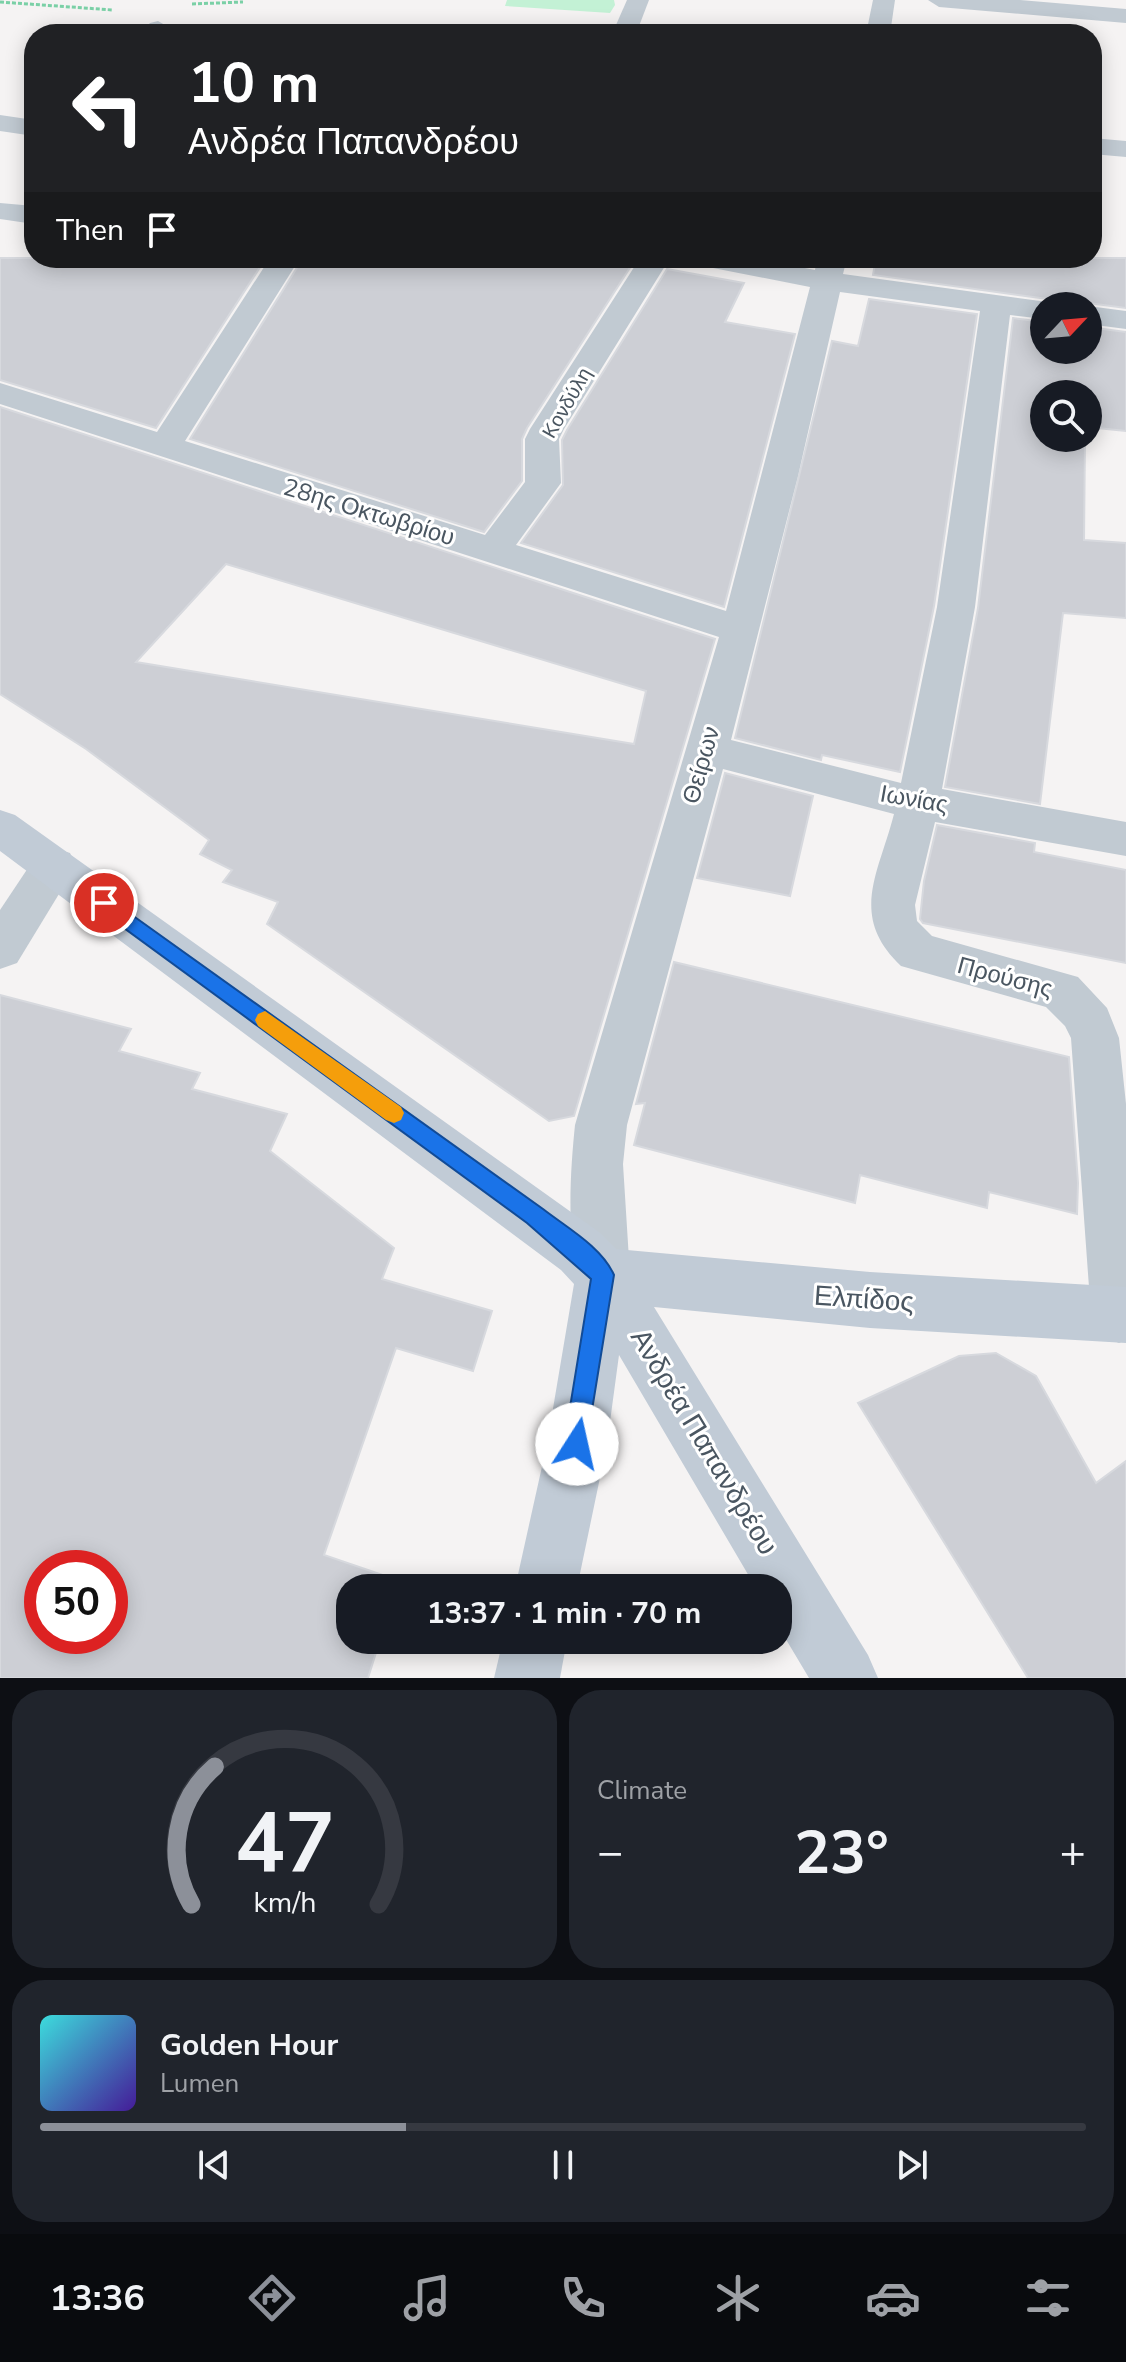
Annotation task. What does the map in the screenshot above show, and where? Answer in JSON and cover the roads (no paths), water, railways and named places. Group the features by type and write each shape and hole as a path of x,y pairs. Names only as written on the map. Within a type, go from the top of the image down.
{"main road":[{"name":"Ανδρέα Παπανδρέου","path":"0,827 580,1251 603,1275 845,1678"},
{"name":"Ελπίδος","path":"603,1275 870,1300 1122,1315"},
{"path":"549,1574 577,1444 603,1275"},
{"path":"527,1678 532,1654"}],"street":[{"path":"628,24 638,0"},
{"path":"880,24 884,0"},
{"path":"939,0 1126,16"},
{"path":"0,123 24,127"},
{"path":"1102,147 1126,149"},
{"path":"0,211 24,214"},
{"path":"163,448 279,268"},
{"name":"Κονδύλη","path":"493,550 543,483 542,439 649,268"},
{"path":"810,268 1030,308"},
{"name":"Θείρων","path":"603,1275 597,1164 601,1125 739,629 830,270"},
{"name":"Προύσης","path":"996,304 980,442 920,804 892,905 892,922 902,939 918,952 938,960 1061,991 1078,1004 1090,1020 1095,1038 1122,1315"},
{"path":"1102,317 1126,320"},
{"name":"28ης Οκτωβρίου","path":"0,393 163,448 739,629"},
{"name":"Ιωνίας","path":"705,749 920,804 959,807 1126,839"},
{"path":"0,949 54,866"}]}
